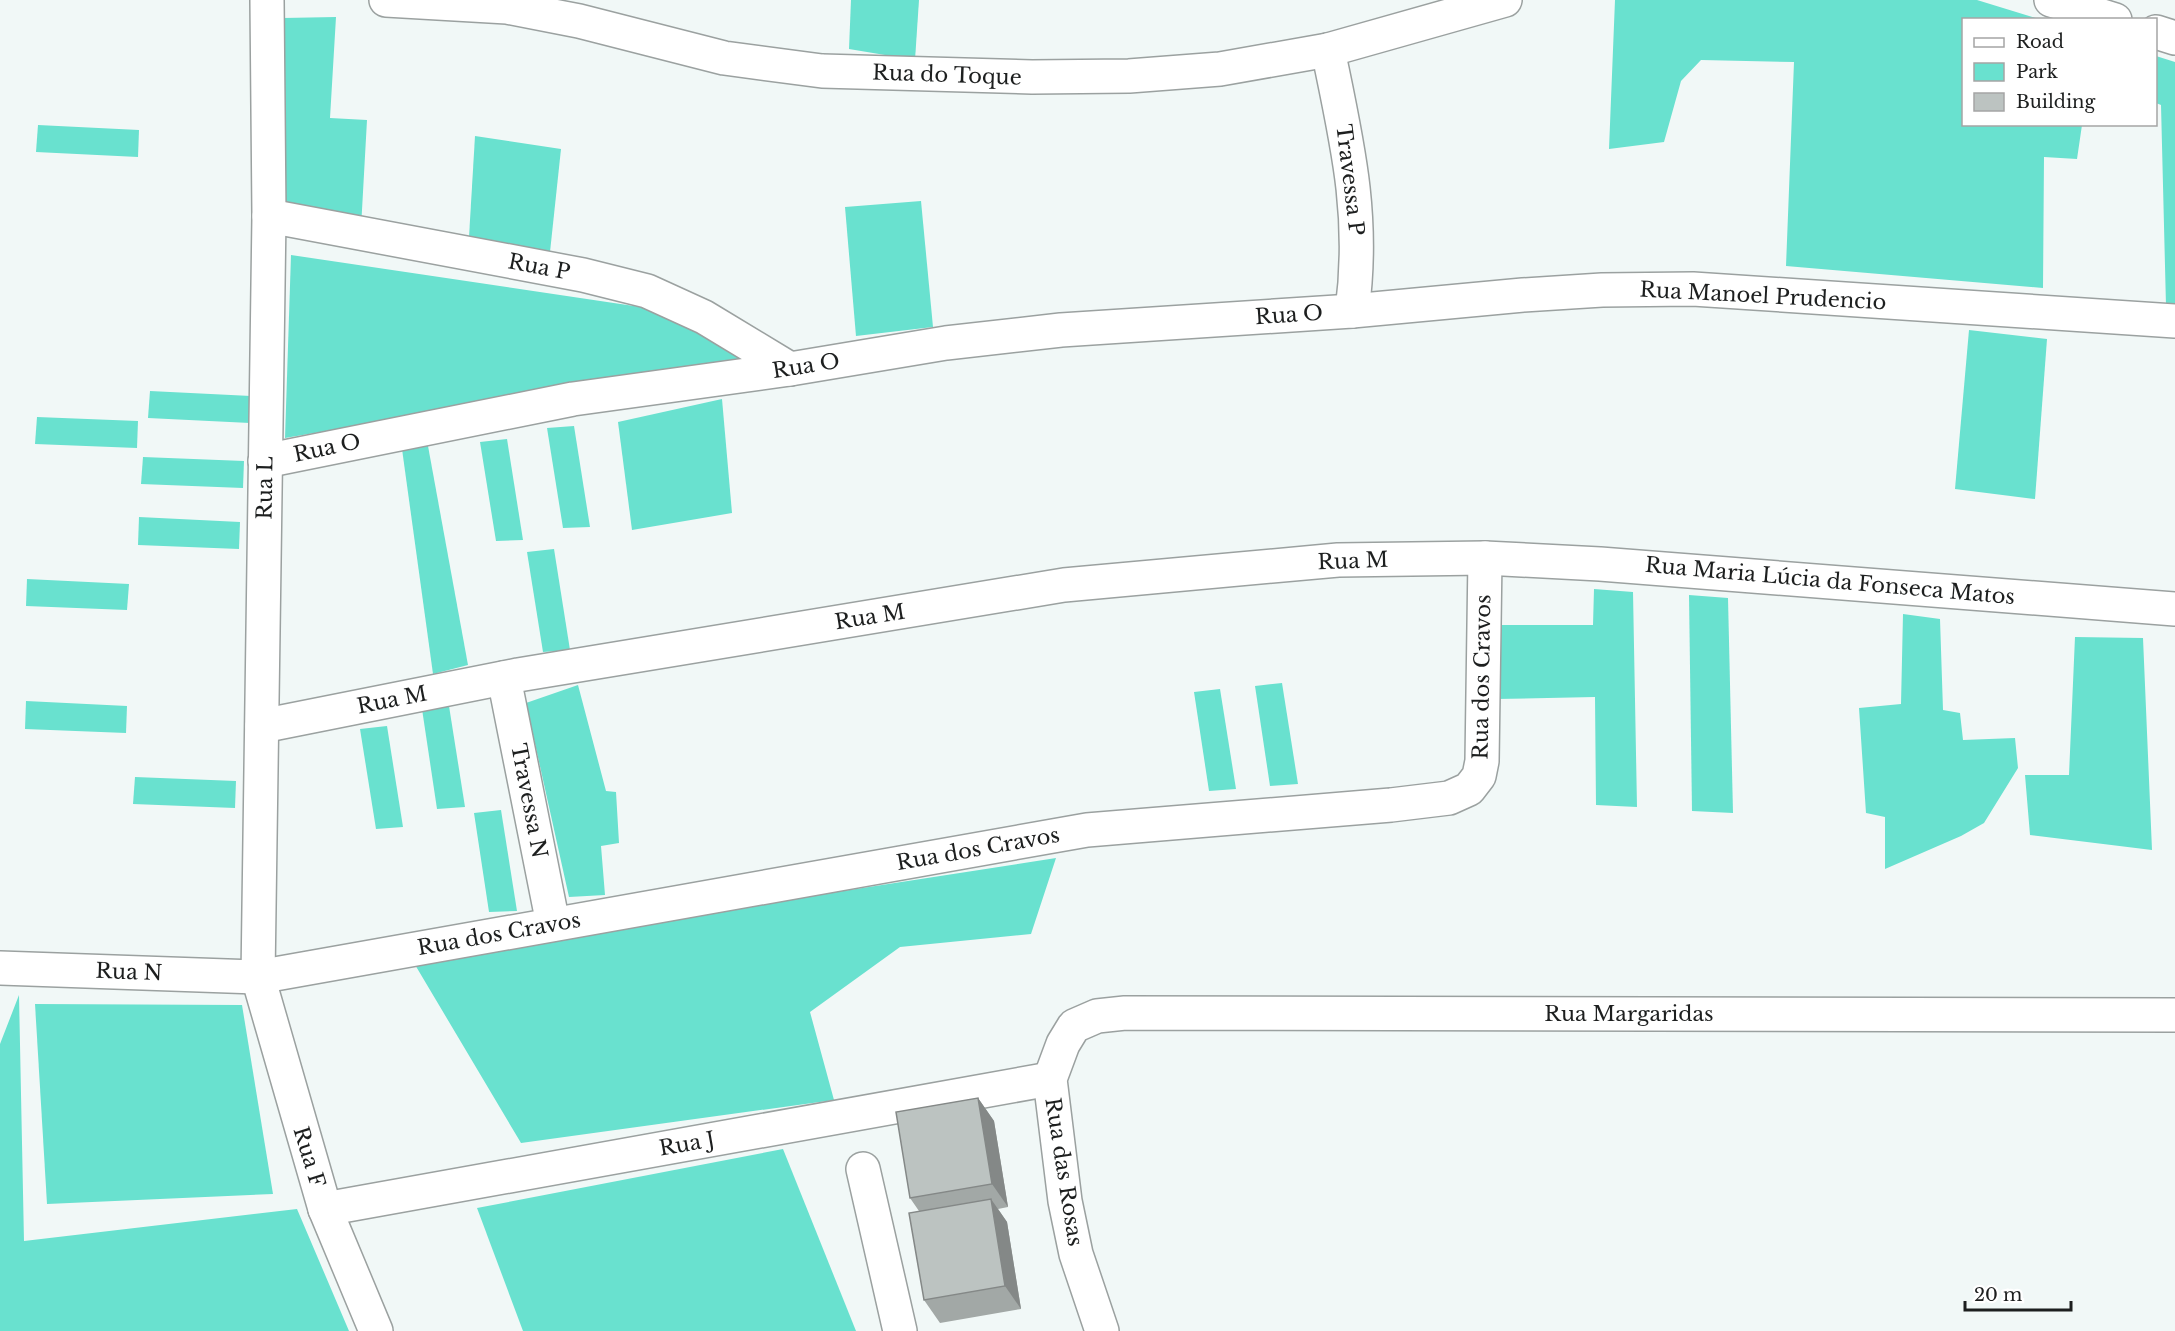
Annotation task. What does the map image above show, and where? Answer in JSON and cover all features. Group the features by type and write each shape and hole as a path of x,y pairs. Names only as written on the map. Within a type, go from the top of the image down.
{"street":[{"name":"Rua L","path":"258,977 269,216 267,0"},
{"name":"Rua do Toque","path":"386,0 507,8 579,21 724,58 822,71 1032,77 1129,76 1220,69 1328,50 1505,0"},
{"path":"2051,0 2109,18"},
{"path":"2157,32 2175,38"},
{"name":"Travessa P","path":"1328,50 1348,149 1358,218 1357,274 1352,311"},
{"name":"Rua P","path":"269,216 583,275 647,291 704,317 790,369"},
{"name":"Rua Manoel Prudencio","path":"1352,311 1602,290 1692,289 2175,321"},
{"name":"Rua O","path":"265,460 573,399 790,369 946,343 1061,330 1352,311"},
{"name":"Rua M","path":"262,726 504,678 1064,585 1338,560 1485,558"},
{"name":"Rua Maria Lúcia da Fonseca Matos","path":"1485,558 1669,568 2175,609"},
{"name":"Rua dos Cravos","path":"258,977 1086,830 1391,805 1460,795 1476,782 1482,761 1485,558"},
{"name":"Travessa N","path":"504,678 553,924"},
{"name":"Rua N","path":"0,968 258,977"},
{"name":"Rua F","path":"258,977 325,1209 376,1331"},
{"name":"Rua Margaridas","path":"1083,1020 1125,1013 2175,1015"},
{"name":"Rua das Rosas","path":"1083,1020 1074,1026 1063,1044 1050,1079 1065,1201 1076,1254 1102,1331"},
{"name":"Rua J","path":"325,1209 1050,1079"},
{"path":"863,1169 900,1331"}],"green space":[{"path":"851,0 919,0 915,60 849,49"},
{"path":"1615,0 1977,0 2036,18 1962,18 1962,126 2082,126 2077,159 2044,157 2043,288 1786,266 1794,62 1701,60 1681,81 1664,142 1609,149"},
{"path":"336,17 330,118 367,120 361,228 282,208 283,18"},
{"path":"2157,56 2175,62 2175,306 2166,306 2161,105 2157,103"},
{"path":"38,125 139,130 138,157 36,152"},
{"path":"475,136 561,149 550,252 469,237"},
{"path":"921,201 933,327 856,336 845,207"},
{"path":"291,255 654,309 745,360 285,438"},
{"path":"1969,330 2047,339 2035,499 1955,489"},
{"path":"150,391 251,396 250,423 148,418"},
{"path":"722,399 732,513 632,530 618,422"},
{"path":"37,417 138,421 137,448 35,444"},
{"path":"574,426 590,527 563,528 547,428"},
{"path":"507,439 523,540 496,541 480,442"},
{"path":"428,446 468,665 433,674 402,449"},
{"path":"143,457 244,461 243,488 141,484"},
{"path":"139,517 240,522 239,549 138,545"},
{"path":"554,549 570,650 543,652 527,552"},
{"path":"27,579 129,584 127,610 26,606"},
{"path":"1594,589 1633,592 1637,807 1596,805 1595,697 1496,699 1500,625 1593,625"},
{"path":"1689,595 1728,598 1733,813 1692,811"},
{"path":"1903,614 1940,619 1943,710 1960,713 1963,740 2015,738 2018,768 1984,823 1961,836 1885,869 1885,817 1866,813 1859,708 1901,704"},
{"path":"2075,637 2143,638 2152,850 2030,835 2025,775 2069,775"},
{"path":"1282,683 1298,784 1270,786 1255,686"},
{"path":"578,685 606,791 616,792 619,843 601,846 605,895 569,897 526,703"},
{"path":"1220,689 1236,789 1209,791 1194,692"},
{"path":"26,701 127,706 126,733 25,729"},
{"path":"449,706 465,807 437,809 422,709"},
{"path":"387,726 403,827 376,829 360,729"},
{"path":"135,777 236,781 235,808 133,804"},
{"path":"501,810 517,911 489,912 474,813"},
{"path":"1056,858 1031,934 900,947 810,1012 834,1100 521,1143 411,958"},
{"path":"19,995 24,1241 297,1209 349,1331 0,1331 0,1044"},
{"path":"35,1004 242,1005 273,1194 47,1204"},
{"path":"783,1149 856,1331 523,1331 477,1208"}],"building":[{"path":"978,1098 992,1184 910,1198 896,1112"},
{"path":"991,1199 1005,1286 924,1300 909,1213"}]}
